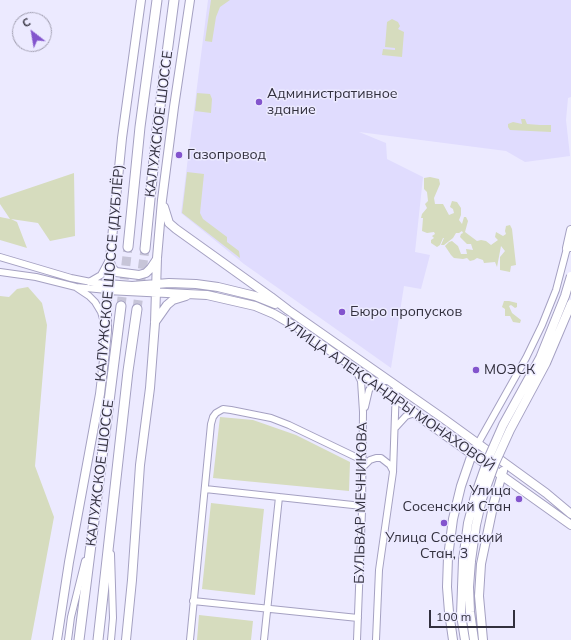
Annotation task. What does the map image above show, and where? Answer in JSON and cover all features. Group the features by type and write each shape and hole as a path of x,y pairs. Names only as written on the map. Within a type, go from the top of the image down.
{"highway":[{"name":"КАЛУЖСКОЕ ШОССЕ","path":"128,247 140,127 157,0"},
{"name":"КАЛУЖСКОЕ ШОССЕ","path":"145,249 157,129 174,0"},
{"name":"КАЛУЖСКОЕ ШОССЕ","path":"79,640 121,306"},
{"name":"КАЛУЖСКОЕ ШОССЕ","path":"98,640 128,371 137,309"}],"main road":[{"name":"КАЛУЖСКОЕ ШОССЕ (ДУБЛЁР)","path":"57,640 68,562 100,394 107,331 107,287 122,138 141,0"},
{"path":"126,640 140,465 150,388 155,323 157,258 162,200 190,0"},
{"name":"УЛИЦА АЛЕКСАНДРЫ МОНАХОВОЙ","path":"162,200 169,223 176,229 506,464 546,493 571,514"},
{"path":"569,248 571,230"},
{"path":"110,259 112,268 116,272 139,275 146,273 157,258"},
{"path":"464,640 461,615 467,560 468,523 473,502 488,458 503,425 540,358 563,302 571,276"},
{"name":"УЛИЦА АЛЕКСАНДРЫ МОНАХОВОЙ","path":"156,288 169,284 196,284 233,290 255,296 288,310"},
{"path":"107,287 132,286 156,288"},
{"name":"УЛИЦА АЛЕКСАНДРЫ МОНАХОВОЙ","path":"156,288 170,292 198,294 239,301 274,314 298,328 376,383 415,413 571,525"},
{"path":"155,323 167,305 173,300 198,294"},
{"path":"474,640 470,612 467,560 482,499 494,463 546,363 571,304"},
{"path":"453,640 447,587 448,557 453,520 461,486 472,454"},
{"path":"483,640 479,596 480,564 494,502 506,464"}],"street":[{"path":"472,454 526,358 542,325 556,290 569,248"},
{"path":"0,257 107,287"},
{"path":"88,282 101,275 110,259"},
{"path":"0,272 36,277 76,287 107,287"},
{"path":"76,287 95,302 101,312 107,331"},
{"name":"БУЛЬВАР МЕЧНИКОВА","path":"354,368 361,381 363,412 362,506 357,640"},
{"path":"363,412 369,390 380,381 389,381"},
{"name":"БУЛЬВАР МЕЧНИКОВА","path":"376,640 379,570 393,472 396,386"},
{"path":"190,640 212,420 216,413 223,410 231,410 281,422 362,460"},
{"path":"395,428 406,416 415,413"},
{"path":"362,468 370,460 381,458 390,465 393,472"},
{"path":"205,489 362,506"},
{"path":"264,640 279,497"},
{"path":"110,531 113,618 111,640"},
{"path":"68,640 71,617 93,532"},
{"path":"193,601 358,618"}],"shaded area":[{"path":"208,0 571,0 571,97 568,98 566,120 570,156 525,162 506,151 359,132 386,143 387,159 423,177 415,252 430,255 421,289 404,286 391,368 244,264 181,213"}],"green space":[{"path":"211,0 230,0 220,7 216,17 212,42 205,41"},
{"path":"392,19 398,22 400,26 398,29 404,32 402,57 382,55 383,49 395,50 395,48 385,47 387,22"},
{"path":"197,93 210,94 212,99 211,113 195,111"},
{"path":"521,119 525,119 527,124 551,125 551,132 510,130 508,124 513,122 522,124"},
{"path":"187,172 204,174 200,213 203,219 227,237 227,242 239,251 240,258 182,213"},
{"path":"74,173 75,236 50,241 38,223 11,219 17,222 27,248 0,240 0,217 10,219 0,204 0,198"},
{"path":"430,177 439,179 440,184 434,198 435,204 443,204 449,215 454,213 453,209 450,207 452,201 457,202 461,208 459,220 462,224 464,217 466,217 468,221 465,232 477,241 486,241 491,245 498,240 495,237 496,232 503,236 506,234 506,226 510,225 512,229 516,265 511,266 510,272 500,270 500,257 505,251 501,246 497,267 495,262 484,263 483,260 477,258 470,261 467,258 454,258 445,246 449,242 452,241 458,246 461,254 467,254 466,249 473,250 471,244 467,244 460,237 463,233 462,231 456,233 453,238 444,245 441,245 444,238 437,247 431,243 431,240 434,238 432,236 435,234 434,232 427,233 422,231 423,218 421,218 422,214 427,208 425,204 428,201 427,192 424,189 424,178"},
{"path":"28,287 42,303 47,325 35,466 54,517 31,640 0,640 0,296 9,297 17,289"},
{"path":"504,301 517,303 517,307 515,308 511,305 509,306 512,313 521,320 520,323 513,322 510,316 505,316 505,309 502,307"},
{"path":"220,417 253,420 296,435 350,462 349,491 213,478"},
{"path":"211,503 264,509 255,595 202,589"},
{"path":"199,615 253,621 251,640 197,640"}],"tunnel":[{"path":"121,306 128,247"},
{"path":"137,309 145,249"}],"place":[{"name":"Административное здание","path":"259,102"},
{"name":"Газопровод","path":"179,155"},
{"name":"Бюро пропусков","path":"342,312"},
{"name":"МОЭСК","path":"476,370"},
{"name":"Улица Сосенский Стан","path":"519,499"},
{"name":"Улица Сосенский Стан, 3","path":"444,523"}]}
